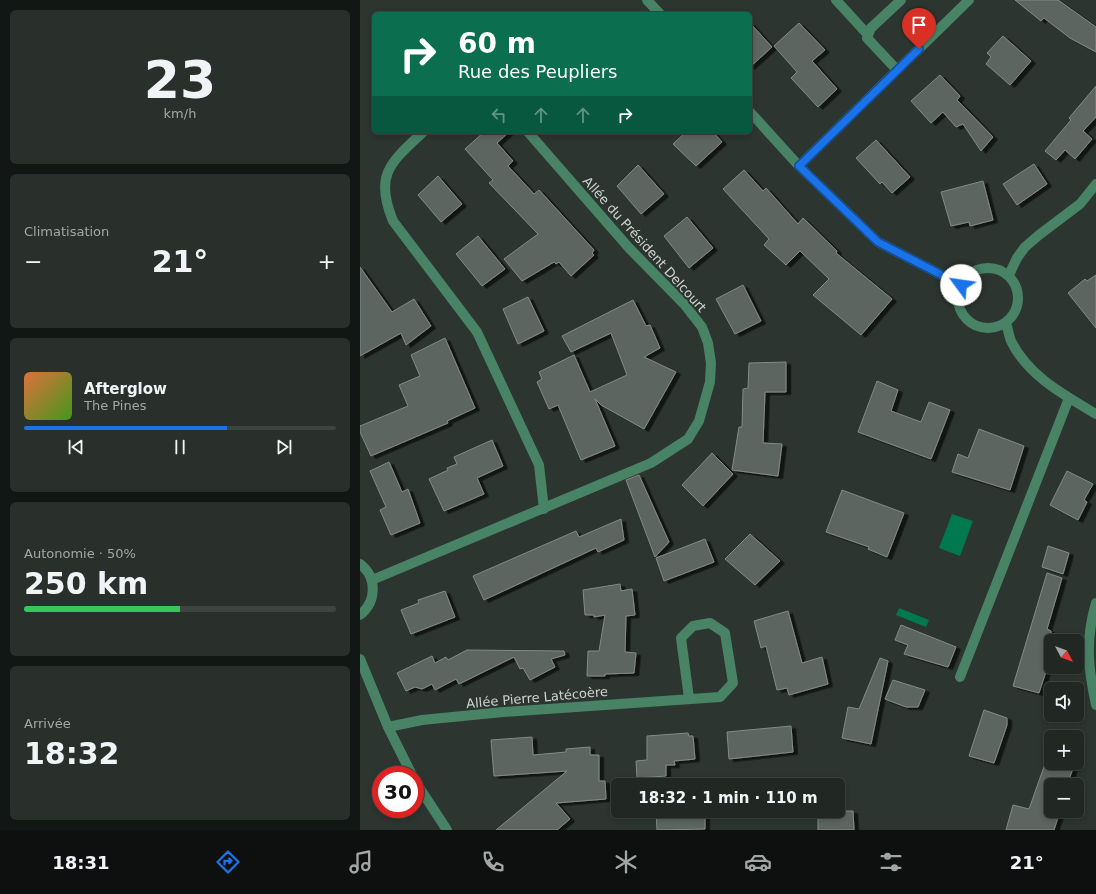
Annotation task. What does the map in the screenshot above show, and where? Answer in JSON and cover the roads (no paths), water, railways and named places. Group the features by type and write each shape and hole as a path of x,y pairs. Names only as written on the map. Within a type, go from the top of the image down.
{"street":[{"path":"647,0 658,12"},
{"path":"836,0 868,35 867,38 897,70"},
{"path":"868,35 871,28 901,0"},
{"path":"799,166 969,0"},
{"path":"752,114 799,166 878,242 961,285"},
{"path":"421,134 390,164 385,179 384,196 387,206 393,221 477,332 539,465 544,509"},
{"name":"Allée du Président Delcourt","path":"372,580 651,463 688,439 699,421 706,402 710,382 711,363 708,343 702,327 684,304 629,248 530,134"},
{"path":"1009,275 1017,258 1025,247 1080,204 1096,184"},
{"path":"982,268 992,268 1009,275 1016,284 1019,300 1014,316 997,328 987,329 977,327 969,322 962,314 958,305 958,295 961,285 970,274 982,268"},
{"path":"1006,323 1011,341 1029,366 1048,385 1096,414"},
{"path":"960,677 1070,398"},
{"path":"360,564 368,571 374,589 372,599 368,607 360,614"},
{"path":"1096,603 1090,624 1088,648 1091,680 1096,705"},
{"name":"Allée Pierre Latécoère","path":"388,727 422,720 459,716 689,698 720,697 733,683 724,633 710,623 693,626 681,638 689,698"},
{"path":"360,659 388,727 408,766"},
{"path":"424,795 447,830"}]}
